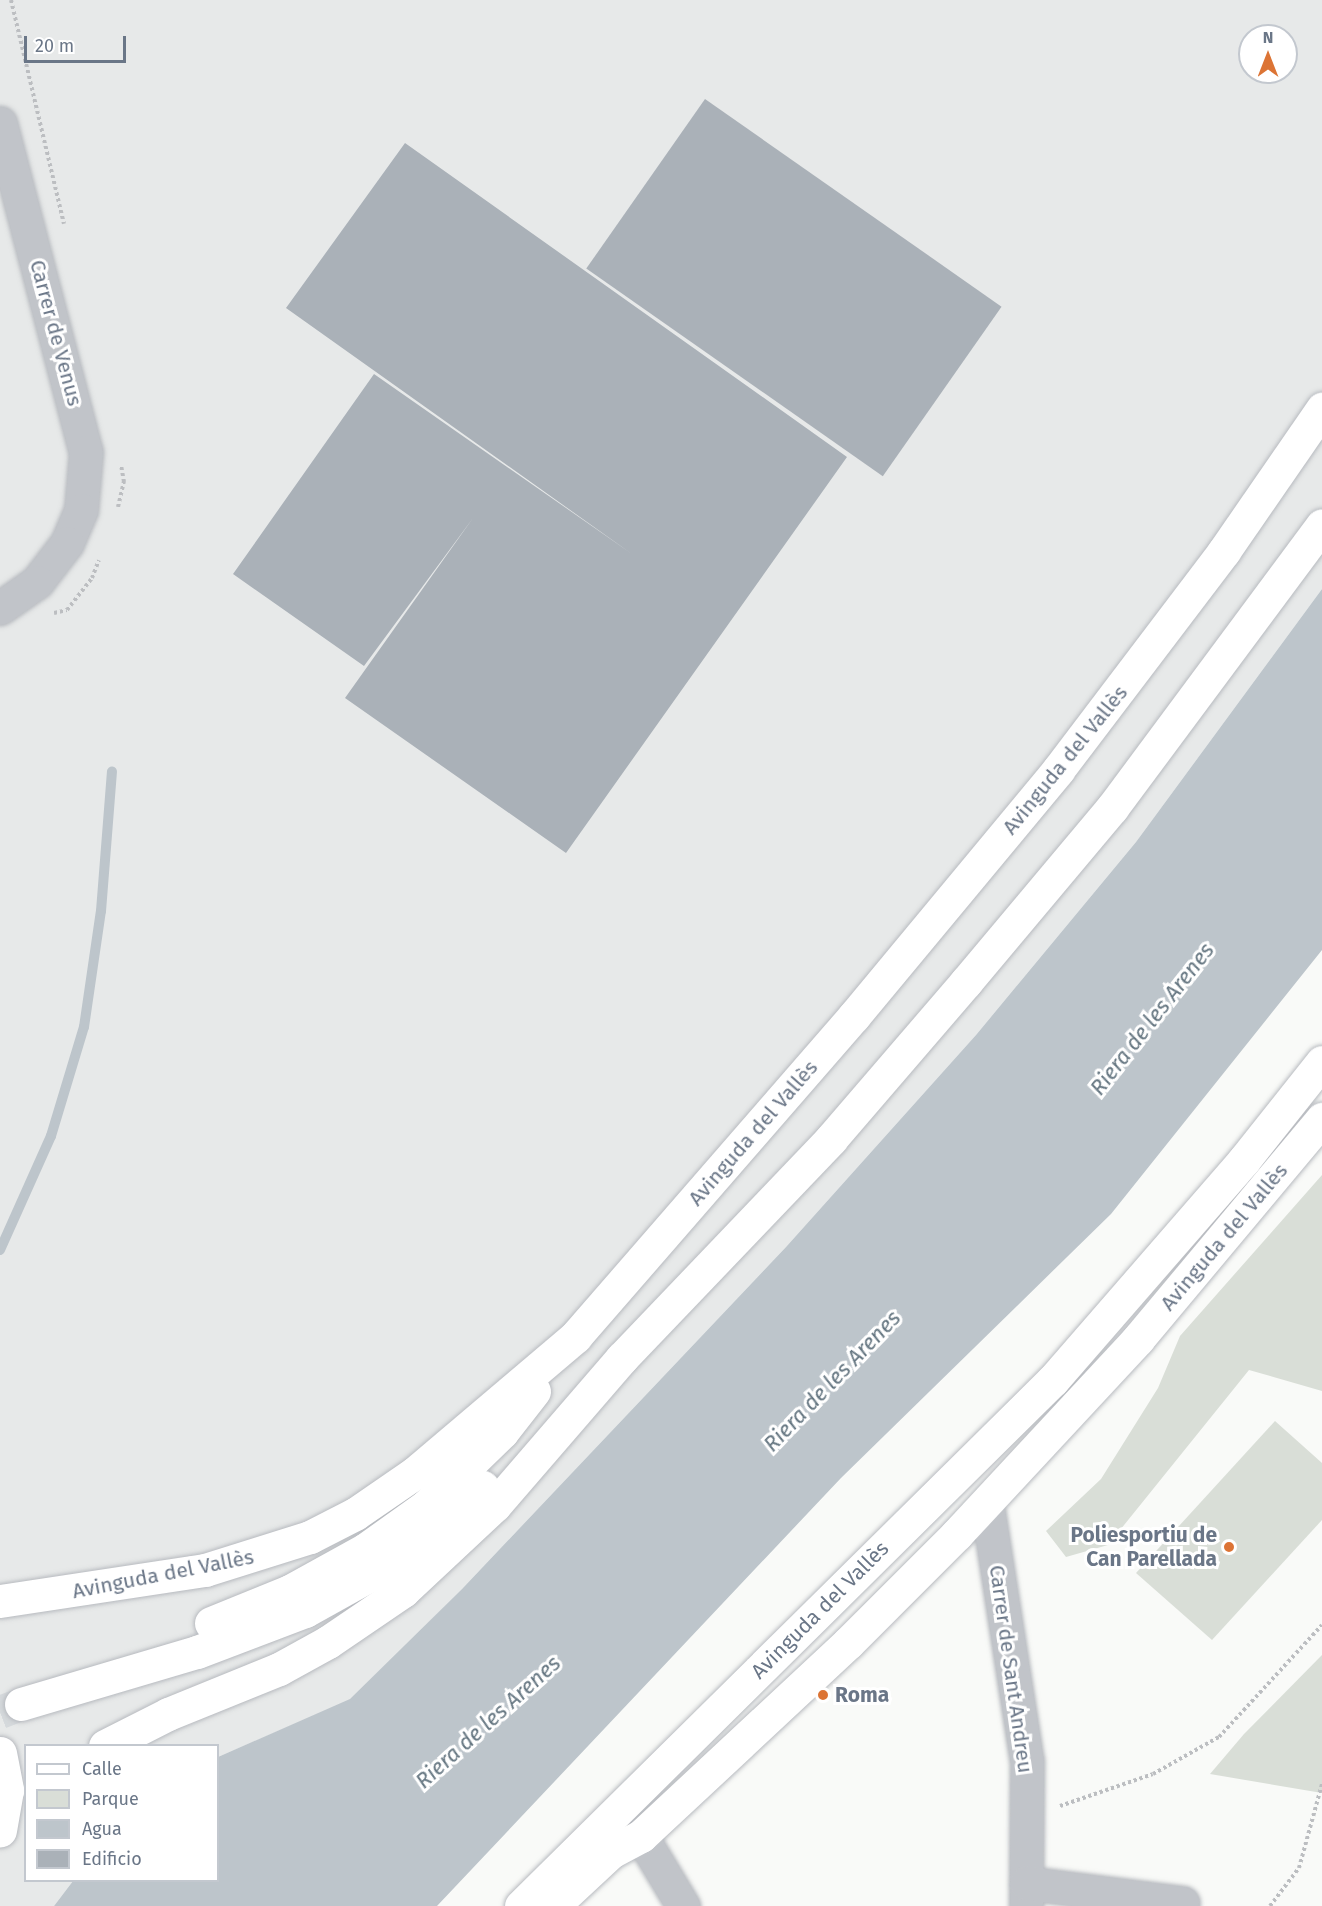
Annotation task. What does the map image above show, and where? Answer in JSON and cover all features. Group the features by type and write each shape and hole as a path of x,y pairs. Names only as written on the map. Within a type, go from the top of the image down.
{"main road":[{"name":"Avinguda del Vallès","path":"0,1601 205,1570 310,1537 355,1514 416,1473 575,1337 862,1007 1051,779 1205,578 1322,409"},
{"path":"109,1744 168,1714 279,1669 328,1642 403,1591 495,1505 622,1358 831,1140 966,982 1112,808 1322,525"},
{"name":"Avinguda del Vallès","path":"521,1906 1053,1380 1237,1169 1322,1062"},
{"name":"Avinguda del Vallès","path":"579,1906 627,1858 641,1836 848,1643 987,1504 1138,1339 1322,1119"},
{"path":"78,1684 194,1630 290,1591 366,1549 426,1506 502,1432 575,1337"},
{"path":"21,1704 78,1684 197,1652 304,1611 384,1567 452,1515 622,1358"},
{"path":"987,1504 989,1467 1011,1421"},
{"path":"0,1753 7,1790 0,1829"},
{"path":"0,1829 24,1806"},
{"name":"Avinguda del Vallès","path":"553,1906 611,1852 641,1836"}],"street":[{"name":"Carrer de Venus","path":"0,123 86,452 81,510 67,543 37,582 0,608"},
{"name":"Carrer de Sant Andreu","path":"987,1504 1027,1761 1026,1894"},
{"path":"641,1836 683,1906"},
{"path":"1026,1894 1183,1903"}],"path":[{"path":"1027,1818 1153,1774 1219,1737 1322,1625"},
{"path":"1270,1906 1299,1868 1322,1784"}],"shaded area":[{"path":"0,0 1322,0 1322,589 1136,842 976,1035 786,1247 462,1589 350,1700 219,1757 219,1744 24,1744 24,1882 72,1882 54,1906 0,1906"}],"green space":[{"path":"1322,1175 1322,1391 1249,1370 1108,1545 1066,1557 1046,1531 1101,1479 1158,1388 1180,1336"},
{"name":"Poliesportiu de Can Parellada","path":"1275,1421 1322,1463 1322,1520 1212,1640 1136,1573"},
{"path":"1322,1655 1322,1793 1210,1774 1244,1734"}],"water":[{"name":"Riera de les Arenes","path":"1322,589 1322,950 1111,1214 841,1478 437,1906 54,1906 72,1882 219,1882 219,1757 350,1699 462,1589 786,1247 976,1035 1136,842"}],"building":[{"path":"705,99 1002,307 883,476 586,269"},
{"path":"405,143 847,457 566,853 345,698 473,518 364,666 233,574 374,374 632,554 286,308"}],"waterway":[{"path":"0,1250 51,1136 84,1027 101,911 112,771"}],"tunnel":[{"path":"0,1712 21,1704"}],"place":[{"name":"Poliesportiu de Can Parellada","path":"1229,1547"},
{"name":"Roma","path":"823,1695"}]}
